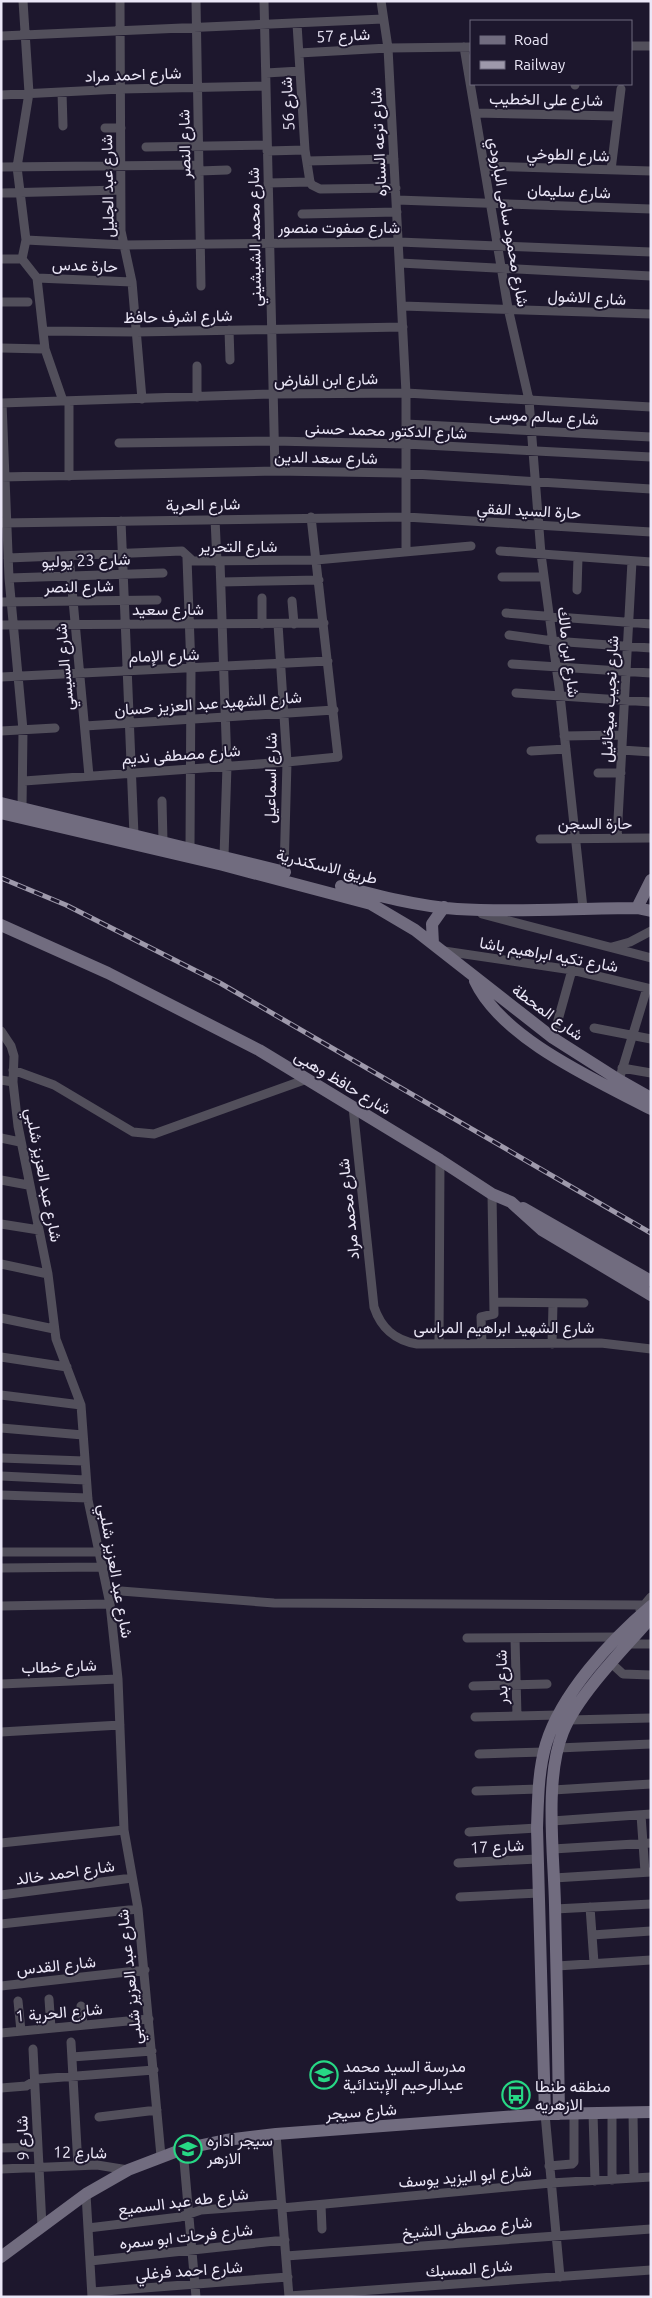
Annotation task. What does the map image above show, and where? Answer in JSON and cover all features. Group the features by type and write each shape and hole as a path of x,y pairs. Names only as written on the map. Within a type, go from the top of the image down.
{"main road":[{"name":"طريق الاسكندرية","path":"1,803 224,856 396,900 444,908 637,908 651,911"},
{"name":"طريق الاسكندرية","path":"1,813 222,865 355,899 371,904 401,920 437,947"},
{"path":"637,908 651,880"},
{"path":"437,947 432,924 444,908"},
{"name":"شارع حافظ وهبى","path":"1,925 116,977 259,1050 440,1160 492,1194 511,1202 542,1230 651,1295"},
{"name":"شارع المحطة","path":"437,947 553,1038 620,1074 649,1094"},
{"path":"472,975 478,988 493,1008 521,1033 566,1063 651,1109"},
{"path":"511,1202 540,1215 651,1281"},
{"path":"642,1625 647,1606"},
{"path":"558,2114 557,1966 552,1821 553,1790 564,1705 623,1640 651,1618"},
{"path":"545,2114 537,1828 539,1789 544,1752 563,1717 611,1663 623,1640"},
{"path":"540,1932 556,1931"},
{"name":"شارع سيجر","path":"1,2257 86,2194 128,2170 183,2148 226,2140 276,2134 545,2114 651,2112"}],"street":[{"path":"22,259 26,240 17,167 29,93 23,1"},
{"name":"شارع عبد الجليل","path":"120,1 121,128 119,165 121,231 132,282 142,398"},
{"name":"شارع النصر","path":"196,1 201,286"},
{"name":"شارع محمد الشيشيني","path":"264,1 275,471"},
{"name":"شارع ترعه السناره","path":"382,1 388,48 406,393 406,552"},
{"path":"1,36 383,19"},
{"name":"شارع 56","path":"297,24 305,150 310,182"},
{"path":"632,46 651,46"},
{"name":"شارع 57","path":"299,53 388,48 467,47"},
{"name":"شارع محمود سامى البارودي","path":"467,47 470,72"},
{"path":"266,73 300,71"},
{"name":"شارع محمود سامى البارودي","path":"472,85 508,308 529,400"},
{"name":"شارع احمد مراد","path":"1,95 198,86 266,86"},
{"path":"611,170 621,89"},
{"path":"62,92 64,126"},
{"name":"شارع على الخطيب","path":"475,113 617,116"},
{"path":"105,128 121,128"},
{"path":"146,147 199,146 305,150"},
{"path":"307,161 394,159"},
{"path":"1,167 119,165 227,170"},
{"name":"شارع الطوخي","path":"484,166 651,171"},
{"path":"268,183 310,182 312,186 320,189 396,188"},
{"path":"1,193 120,190"},
{"name":"شارع سليمان","path":"397,200 651,209"},
{"path":"302,214 397,212"},
{"name":"شارع صفوت منصور","path":"26,240 124,245 399,242 497,244 651,252"},
{"path":"1,259 22,259"},
{"path":"22,259 37,278 45,349 66,401 69,476"},
{"path":"400,263 651,276"},
{"name":"حارة عدس","path":"37,278 132,282"},
{"path":"1,302 28,302"},
{"name":"شارع الاشول","path":"402,306 651,314"},
{"name":"شارع اشرف حافظ","path":"44,331 136,332 403,327"},
{"path":"229,330 230,360"},
{"path":"1,348 45,349"},
{"path":"197,366 197,397"},
{"name":"شارع ابن الفارض","path":"2,403 272,394 406,393 651,407"},
{"name":"شارع ابن مالك","path":"529,400 541,554 560,696 583,908"},
{"path":"2,403 7,579 12,602 23,730 24,781 22,808"},
{"name":"شارع سالم موسى","path":"406,424 651,437"},
{"name":"شارع الدكتور محمد حسنى","path":"119,443 274,442 406,444 651,457"},
{"name":"شارع سعد الدين","path":"3,477 275,471 406,473 651,489"},
{"path":"311,517 334,710"},
{"name":"شارع الحرية","path":"4,523 311,517 406,518"},
{"name":"حارة السيد الفقي","path":"406,518 651,532"},
{"path":"215,519 221,582 227,766 224,856"},
{"path":"121,521 134,835"},
{"name":"شارع التحرير","path":"6,554 69,556 182,551 193,562 218,562 316,560 471,546"},
{"path":"500,551 651,562"},
{"name":"شارع السيسي","path":"69,556 89,776"},
{"path":"577,590 578,557"},
{"path":"187,558 191,669 192,769 190,848"},
{"name":"شارع نجيب ميخائيل","path":"617,838 632,561"},
{"name":"شارع 23 يوليو","path":"7,579 163,572"},
{"path":"502,577 544,577"},
{"path":"221,582 319,580"},
{"path":"262,598 262,624"},
{"name":"شارع النصر","path":"1,602 157,600"},
{"path":"292,601 294,624"},
{"path":"506,613 651,624"},
{"name":"شارع سعيد","path":"1,625 324,623"},
{"name":"شارع اسماعيل","path":"278,624 287,762 284,872"},
{"path":"509,635 553,641 651,648"},
{"name":"شارع الإمام","path":"1,677 223,668 328,661"},
{"path":"512,664 651,673"},
{"path":"516,693 651,702"},
{"name":"شارع الشهيد عبد العزيز حسان","path":"85,726 334,710"},
{"name":"شارع مصطفى نديم","path":"24,781 336,758 339,755 334,710"},
{"path":"1,731 55,728"},
{"path":"564,736 622,735"},
{"path":"531,750 566,749"},
{"path":"622,750 651,752"},
{"path":"598,773 620,773"},
{"path":"162,801 162,842"},
{"name":"حارة السجن","path":"540,839 651,838"},
{"path":"466,909 651,958"},
{"path":"608,947 630,942 651,931"},
{"name":"شارع تكيه ابراهيم باشا","path":"437,947 572,970 649,988"},
{"path":"553,1038 572,970"},
{"path":"649,988 620,1074 651,1073"},
{"path":"594,1028 651,1039"},
{"name":"شارع عبد العزيز شلبي","path":"1,1031 11,1046 14,1056 13,1082 20,1142 48,1274 54,1329 58,1346 81,1405 88,1498 110,1604 118,1679 124,1830 138,1909 145,1970 161,2156"},
{"path":"13,1070 54,1085 133,1132 154,1134 307,1079"},
{"path":"1,1080 13,1082"},
{"name":"شارع محمد مراد","path":"353,1107 374,1307"},
{"path":"1,1138 20,1142"},
{"path":"439,1344 440,1160"},
{"path":"1,1180 28,1185"},
{"path":"482,1342 481,1317 493,1315 494,1302 492,1194"},
{"path":"1,1224 38,1230"},
{"path":"1,1264 48,1274"},
{"path":"494,1302 584,1304"},
{"path":"552,1344 553,1304"},
{"name":"شارع الشهيد ابراهيم المراسى","path":"374,1307 382,1325 397,1338 412,1343 600,1343 651,1349"},
{"path":"1,1318 54,1329"},
{"path":"1,1357 67,1367"},
{"path":"1,1395 81,1405"},
{"path":"1,1428 83,1435"},
{"path":"1,1458 84,1462"},
{"path":"1,1476 86,1480"},
{"path":"1,1495 88,1498"},
{"path":"1,1552 100,1552"},
{"path":"1,1568 103,1567"},
{"path":"108,1590 274,1602 647,1606 651,1596"},
{"path":"1,1606 110,1604"},
{"path":"467,1638 623,1640 651,1644"},
{"name":"شارع بدر","path":"515,1638 517,1716"},
{"path":"611,1663 624,1674 651,1675"},
{"name":"شارع خطاب","path":"1,1684 118,1679"},
{"path":"473,1686 547,1684"},
{"path":"476,1717 651,1718"},
{"path":"1,1732 120,1726"},
{"path":"558,1748 651,1744"},
{"path":"479,1754 544,1752"},
{"path":"553,1790 651,1784"},
{"path":"476,1791 539,1789"},
{"path":"552,1821 646,1815 648,1872 554,1878"},
{"path":"469,1832 537,1828"},
{"path":"1,1842 124,1830"},
{"path":"553,1849 647,1844"},
{"name":"شارع 17","path":"458,1863 538,1859"},
{"name":"شارع احمد خالد","path":"1,1895 132,1878"},
{"path":"460,1897 539,1893"},
{"path":"555,1909 651,1904"},
{"path":"590,1907 594,1963"},
{"path":"1,1924 138,1909"},
{"path":"592,1935 651,1931"},
{"path":"557,1966 651,1960"},
{"name":"شارع القدس","path":"1,1986 145,1970"},
{"path":"49,1999 51,2028"},
{"path":"18,2002 21,2031"},
{"path":"81,2006 83,2025"},
{"name":"شارع الحرية 1","path":"1,2033 149,2019"},
{"path":"71,2042 78,2166"},
{"name":"شارع 9","path":"33,2049 42,2226"},
{"path":"72,2058 152,2051"},
{"path":"1,2080 2,2088 26,2086 35,2081 73,2076 154,2070"},
{"path":"99,2117 157,2110"},
{"path":"633,2112 634,2178"},
{"path":"593,2113 595,2181"},
{"path":"612,2113 612,2180"},
{"path":"545,2114 560,2277"},
{"path":"549,2166 572,2164 574,2162 574,2114"},
{"path":"276,2134 289,2297"},
{"path":"1,2148 38,2147"},
{"path":"183,2148 196,2297"},
{"name":"شارع 12","path":"1,2169 97,2165 128,2170"},
{"name":"شارع ابو اليزيد يوسف","path":"282,2206 321,2205 651,2177"},
{"path":"86,2194 92,2294"},
{"path":"321,2205 322,2229"},
{"name":"شارع طه عبد السميع","path":"88,2228 176,2218 201,2210 282,2206"},
{"name":"شارع مصطفى الشيخ","path":"286,2256 556,2234 651,2229"},
{"name":"شارع فرحات ابو سمره","path":"90,2261 285,2240"},
{"name":"شارع المسبك","path":"289,2297 651,2270"},
{"name":"شارع احمد فرغلي","path":"92,2294 288,2277"}],"railway":[{"path":"1,878 66,905 220,983 651,1233"}],"place":[{"name":"مدرسة السيد محمد عبدالرحيم الإبتدائية","path":"324,2075"},
{"name":"منطقه طنطا الازهريه","path":"516,2095"},
{"name":"سيجر اداره الازهر","path":"188,2149"}]}
